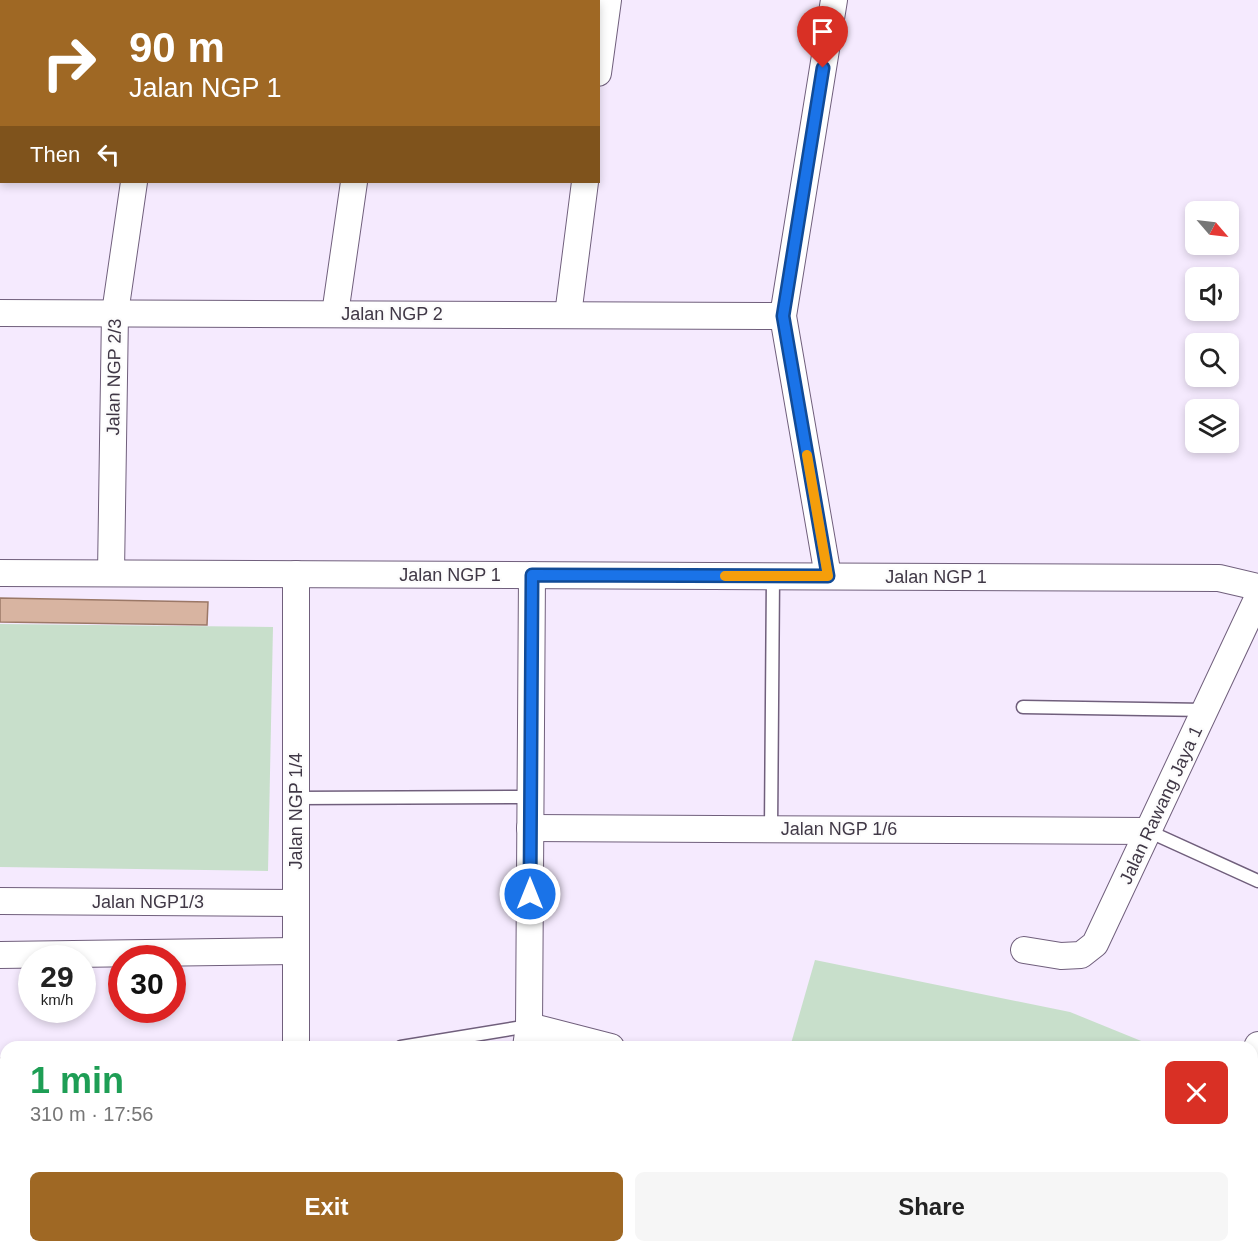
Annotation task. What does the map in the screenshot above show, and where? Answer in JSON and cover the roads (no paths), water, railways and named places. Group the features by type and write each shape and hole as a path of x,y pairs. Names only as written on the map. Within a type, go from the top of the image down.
{"street":[{"path":"600,58 608,0"},
{"path":"828,576 783,316 834,0"},
{"name":"Jalan NGP 2/3","path":"111,573 115,313 134,183"},
{"path":"334,314 354,183"},
{"path":"568,315 585,183"},
{"name":"Jalan NGP 2","path":"0,313 783,316"},
{"name":"Jalan NGP 1","path":"0,573 1219,578 1258,587"},
{"name":"Jalan NGP 1/4","path":"296,574 296,1041"},
{"path":"532,575 528,1036 566,1041"},
{"name":"Jalan Rawang Jaya 1","path":"1024,950 1061,956 1081,955 1095,944 1258,597"},
{"name":"Jalan NGP 1/6","path":"530,828 1148,831"},
{"name":"Jalan NGP1/3","path":"0,902 296,903"},
{"path":"0,955 296,951"}],"lane":[{"path":"771,829 773,576"},
{"path":"1023,707 1205,710"},
{"path":"296,798 530,796"},
{"path":"1148,831 1258,881"},
{"path":"470,1041 528,1036"}]}
